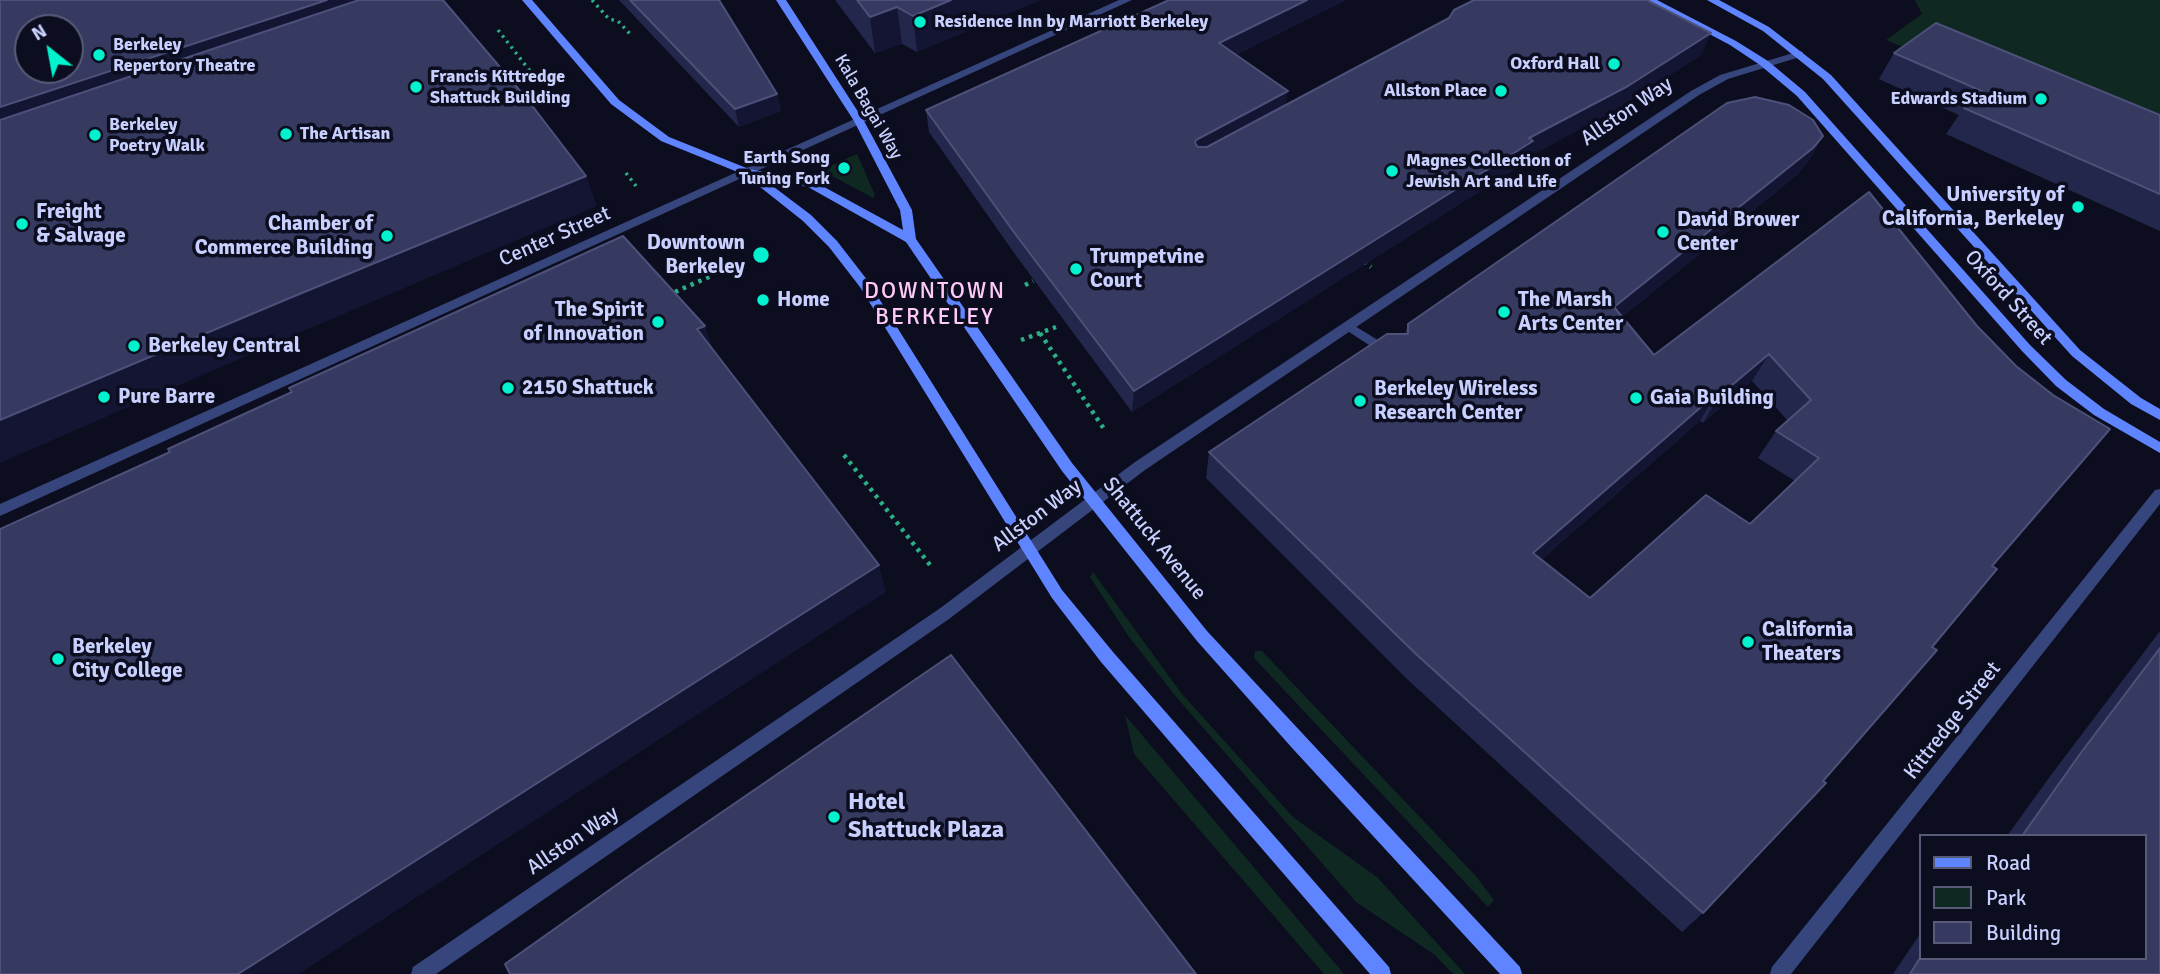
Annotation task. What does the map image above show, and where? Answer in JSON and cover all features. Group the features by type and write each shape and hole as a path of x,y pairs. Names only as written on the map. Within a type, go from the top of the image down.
{"main road":[{"name":"Shattuck Avenue","path":"527,0 615,102 665,139 747,172 811,184 910,239 1067,467 1202,636 1298,744 1513,974"},
{"name":"Kala Bagai Way","path":"781,0 859,121 906,210 910,239"},
{"name":"Oxford Street","path":"1650,0 1716,33 1764,63 1801,94 2026,348 2061,383 2099,412 2160,448"},
{"name":"Oxford Street","path":"1712,0 1766,29 1801,54 1826,77 2077,353 2127,394 2160,415"},
{"name":"Shattuck Avenue","path":"747,172 807,218 833,244 864,284 1057,594 1107,657 1382,974"}],"street":[{"name":"Center Street","path":"0,510 1127,0"},
{"name":"Allston Way","path":"420,974 944,614 1140,466 1695,93 1724,77 1801,54"},
{"path":"1350,327 1394,356"},
{"name":"Kittredge Street","path":"1779,974 2160,494"}],"path":[{"path":"592,0 609,19 618,21 632,36"},
{"path":"498,30 530,71"},
{"path":"626,173 636,186"},
{"path":"1355,255 1371,267"},
{"path":"675,292 711,276"},
{"path":"1025,285 1033,281"},
{"path":"1021,340 1056,327"},
{"path":"1040,333 1104,429"},
{"path":"844,455 930,565"}],"green space":[{"name":"Edwards Stadium","path":"1915,0 2160,0 2160,231 1946,134 1965,118 1879,79 1914,52 1886,40 1922,14"},
{"path":"857,154 875,195 873,198 821,170"},
{"path":"1093,572 1182,694 1293,817 1377,877 1465,974 1453,974 1435,955 1356,902 1177,698 1129,637 1090,577"},
{"path":"1255,651 1262,651 1475,875 1494,900 1488,907 1254,658"},
{"path":"1125,715 1344,974 1324,974 1134,754"}],"building":[{"path":"0,0 327,0 84,80 84,14 14,14 14,84 70,84 0,107"},
{"path":"359,0 443,0 527,99 586,176 0,420 0,120"},
{"path":"630,0 719,0 777,94 735,109"},
{"path":"857,0 951,0 913,16 897,7 870,17"},
{"path":"1169,0 1307,0 1219,43 1288,91 1196,140 1198,147 1207,147 1449,18 1454,10 1474,0 1647,0 1711,33 1628,86 1529,138 1533,141 1134,391 926,110"},
{"path":"1936,23 2160,115 2160,194 1964,108 1984,92 1894,53"},
{"path":"1755,97 1789,105 1813,120 1823,136 1813,148 1614,307 1654,355 1869,192 1977,326 2016,366 2053,395 2110,429 1992,566 1997,569 1932,647 1937,650 1823,781 1826,783 1703,913 1417,655 1209,452 1387,334 1408,334 1408,324 1727,103","holes":["1769,354 1811,400 1776,431 1819,458 1750,524 1706,495 1590,598 1533,553 1716,394 1719,396"]},
{"path":"623,236 705,326 697,329 879,565 238,974 0,974 0,529 170,452 168,449 292,392 289,388"},
{"path":"2160,648 2160,974 1910,974 1919,960 2146,960 2146,834 2023,834"},
{"path":"951,655 1196,974 510,974 505,964"}],"place":[{"name":"Residence Inn by Marriott Berkeley","path":"920,22"},
{"name":"Berkeley Repertory Theatre","path":"99,55"},
{"name":"Oxford Hall","path":"1614,64"},
{"name":"Francis Kittredge Shattuck Building","path":"416,87"},
{"name":"Allston Place","path":"1501,91"},
{"name":"Edwards Stadium","path":"2041,99"},
{"name":"The Artisan","path":"286,134"},
{"name":"Berkeley Poetry Walk","path":"95,135"},
{"name":"Earth Song Tuning Fork","path":"844,168"},
{"name":"Magnes Collection of Jewish Art and Life","path":"1392,171"},
{"name":"University of California, Berkeley","path":"2078,207"},
{"name":"Freight & Salvage","path":"22,224"},
{"name":"David Brower Center","path":"1663,232"},
{"name":"Chamber of Commerce Building","path":"387,236"},
{"name":"Downtown Berkeley","path":"761,255"},
{"name":"Trumpetvine Court","path":"1076,269"},
{"name":"Home","path":"763,300"},
{"name":"The Marsh Arts Center","path":"1504,312"},
{"name":"The Spirit of Innovation","path":"658,322"},
{"name":"Berkeley Central","path":"134,346"},
{"name":"2150 Shattuck","path":"508,388"},
{"name":"Pure Barre","path":"104,397"},
{"name":"Gaia Building","path":"1636,398"},
{"name":"Berkeley Wireless Research Center","path":"1360,401"},
{"name":"California Theaters","path":"1748,642"},
{"name":"Berkeley City College","path":"58,659"},
{"name":"Hotel Shattuck Plaza","path":"834,817"}],"district":[{"name":"DOWNTOWN BERKELEY","path":"935,305"}]}
